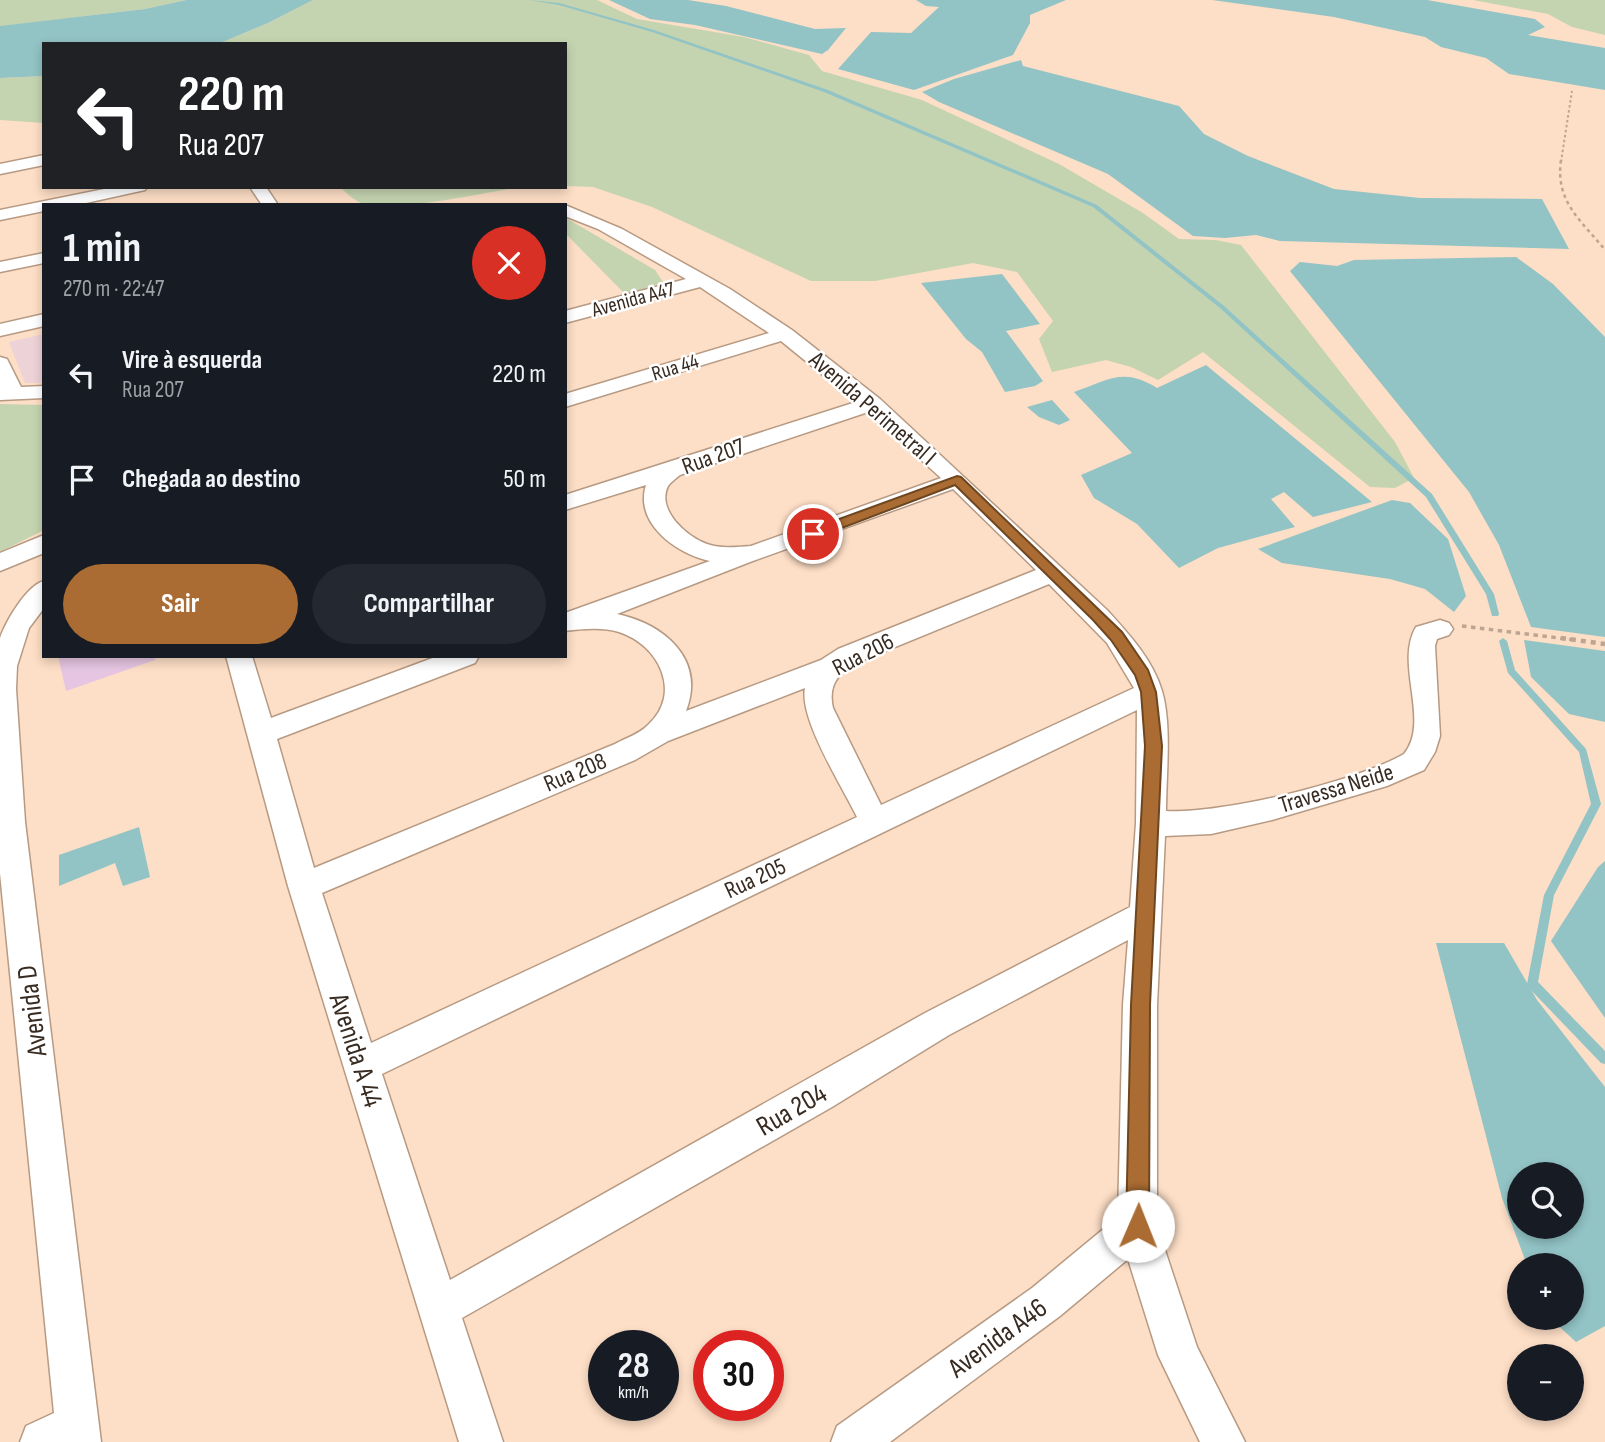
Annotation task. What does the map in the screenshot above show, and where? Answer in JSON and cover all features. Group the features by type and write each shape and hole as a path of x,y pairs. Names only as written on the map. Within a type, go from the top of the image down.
{"street":[{"path":"11,151 42,154"},
{"path":"0,169 42,160"},
{"path":"62,203 129,189"},
{"path":"0,215 42,206"},
{"name":"Avenida Perimetral I","path":"567,211 599,224 741,303 873,403 957,480 1116,636 1142,674 1149,692 1153,746 1140,1005 1138,1226 1179,1355 1223,1442"},
{"path":"0,267 42,258"},
{"name":"Avenida A47","path":"567,316 701,281"},
{"path":"0,330 42,320"},
{"name":"Rua 44","path":"567,400 785,334"},
{"path":"0,363 6,393 42,392"},
{"name":"Rua 207","path":"873,403 672,470 659,484 655,496 662,519 677,538 703,552 753,554 957,480"},
{"path":"567,502 672,470"},
{"path":"0,563 42,544"},
{"path":"569,622 753,554"},
{"name":"Rua 206","path":"874,821 818,703 820,682 828,668 847,656 1052,573"},
{"name":"Avenida D","path":"42,592 17,626 4,666 2,689 10,822 66,1436"},
{"path":"569,622 610,621 630,626 650,636 667,652 680,677 679,690 671,715 658,733"},
{"name":"Travessa Neide","path":"1151,823 1195,824 1243,816 1382,777 1413,764 1424,746 1426,715 1426,690 1420,647 1425,633 1440,629"},
{"name":"Avenida A 44","path":"240,658 304,886 481,1442"},
{"path":"259,734 461,658"},
{"name":"Rua 208","path":"304,886 625,752 658,733 828,668"},
{"name":"Rua 205","path":"362,1065 1149,692"},
{"name":"Rua 204","path":"439,1309 937,1024 1146,914"},
{"name":"Avenida A46","path":"853,1442 1046,1302 1138,1226"}],"path":[{"path":"1572,91 1559,175 1562,196 1605,250"},
{"path":"1440,629 1465,626 1605,644"}],"shaded area":[{"path":"42,334 42,383 25,383 9,342"}],"green space":[{"path":"0,0 186,0 145,9 0,26"},
{"path":"313,0 597,0 637,19 744,37 809,55 822,71 922,100 1059,164 1143,213 1179,239 1216,240 1241,245 1395,442 1414,478 1395,488 1370,487 1203,352 1158,380 1131,367 1106,360 1052,372 1039,339 1053,321 1017,272 973,263 875,281 811,281 652,207 593,187 567,186 567,42 223,42"},
{"path":"1473,0 1605,0 1605,35 1572,27 1548,14"},
{"path":"42,76 42,123 0,120 0,78"},
{"path":"342,189 510,189 427,203 362,203"},
{"path":"567,219 655,270 663,282 647,289 624,293 567,235"},
{"path":"0,404 42,405 42,531 0,552"}],"water":[{"path":"186,0 313,0 223,42 42,42 42,76 0,78 0,26 145,9"},
{"path":"609,0 688,0 726,6 815,29 846,28 822,54 695,25 650,19"},
{"path":"916,0 1066,0 1030,15 1030,23 1013,55 914,90 838,69 871,32 911,33 939,7 926,6"},
{"path":"1212,0 1427,0 1535,19 1545,27 1528,35 1605,48 1605,90 1509,74 1486,58 1441,47 1425,37 1334,17"},
{"path":"1021,60 1023,66 1179,106 1204,134 1248,156 1334,189 1420,198 1542,199 1569,249 1280,241 1256,235 1225,238 1193,236 1108,174 939,102 922,92 954,79"},
{"path":"1516,257 1553,284 1605,337 1605,637 1531,627 1499,545 1469,492 1290,271 1300,262 1337,266 1354,260"},
{"path":"1002,274 1040,324 1006,331 1043,381 1035,386 1005,392 982,352 966,339 921,283"},
{"path":"1206,365 1372,502 1313,517 1284,492 1271,499 1295,527 1218,548 1179,568 1137,524 1094,498 1081,475 1132,453 1074,392 1107,380 1125,377 1157,388"},
{"path":"1052,400 1070,420 1059,425 1039,417 1027,407"},
{"path":"1392,500 1410,503 1448,539 1466,596 1454,612 1425,589 1390,579 1282,563 1258,549"},
{"path":"1524,640 1605,651 1605,722 1569,714 1531,677"},
{"path":"139,827 150,877 123,886 115,863 59,886 59,855"},
{"path":"1605,861 1605,1018 1551,941 1598,867"},
{"path":"1436,943 1504,943 1537,1000 1605,1087 1605,1326 1576,1342 1563,1330 1584,1330 1584,1253 1523,1253 1517,1239 1584,1239 1584,1162 1507,1162 1507,1211"}],"building":[{"path":"58,658 155,658 155,660 66,691"}],"waterway":[{"path":"531,0 559,4 653,31 826,91 1095,206 1222,307 1429,496 1490,594 1495,614"},
{"path":"1503,641 1511,671 1583,751 1596,804 1549,895 1532,984 1605,1059"}],"route":[{"path":"813,534 957,480 1098,617 1131,655 1142,674 1149,692 1153,746 1140,1005 1138,1226"}]}
